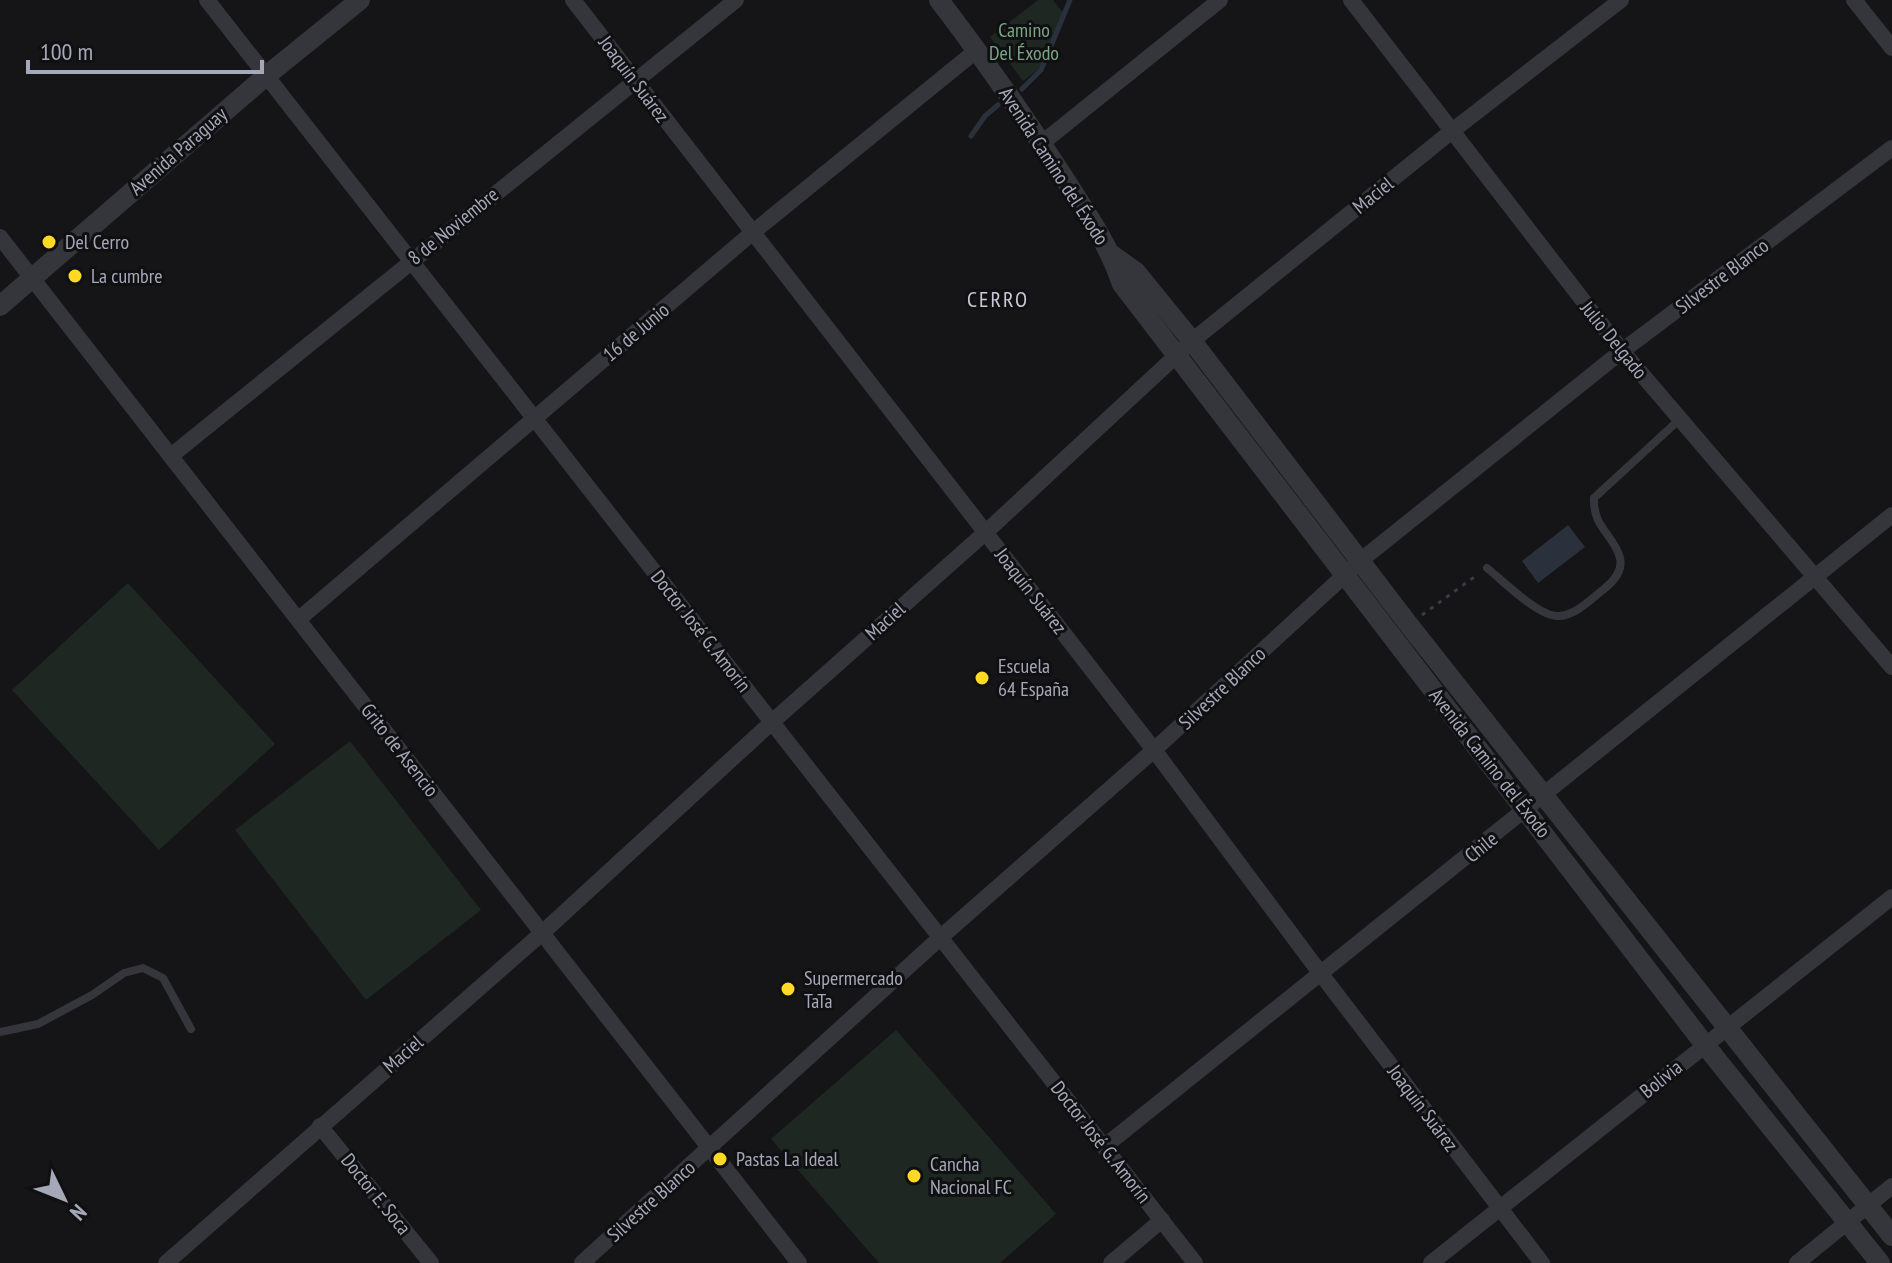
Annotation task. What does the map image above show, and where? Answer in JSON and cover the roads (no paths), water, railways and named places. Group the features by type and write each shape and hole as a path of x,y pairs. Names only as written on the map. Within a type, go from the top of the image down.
{"street":[{"name":"Doctor José G. Amorín","path":"207,0 1195,1263"},
{"name":"Avenida Paraguay","path":"0,306 266,76 360,0"},
{"name":"Joaquín Suárez","path":"573,0 1154,750 1542,1263"},
{"name":"8 de Noviembre","path":"172,455 736,0"},
{"name":"Avenida Camino del Éxodo","path":"939,0 1042,143 1112,255 1122,284 1176,356 1353,568 1409,625 1892,1236"},
{"path":"1042,143 1220,0"},
{"name":"Julio Delgado","path":"1351,0 1622,351 1892,667"},
{"name":"Maciel","path":"166,1263 541,934 772,722 986,532 1192,341 1452,131 1621,0"},
{"path":"1854,0 1892,48"},
{"name":"16 de Junio","path":"299,619 752,233 977,50"},
{"name":"Silvestre Blanco","path":"582,1263 1353,568 1622,351 1892,148"},
{"name":"Grito de Asencio","path":"0,237 799,1263"},
{"name":"Avenida Camino del Éxodo","path":"1112,255 1136,272 1192,341 1527,810 1705,1045 1880,1263"},
{"name":"Chile","path":"1105,1146 1892,515"},
{"name":"Bolivia","path":"1431,1263 1892,897"},
{"name":"Doctor E. Soca","path":"320,1126 431,1263"},
{"path":"1797,1263 1892,1186"},
{"path":"1111,1263 1162,1220"}],"lane":[{"path":"1487,568 1544,613 1558,617 1577,610 1614,581 1620,568 1620,558 1594,514 1594,498 1680,419"},
{"path":"0,1032 38,1024 92,995 124,973 143,968 163,978 191,1029"}],"waterway":[{"path":"1022,89 1041,70 1070,0"},
{"path":"971,136 985,116 998,105"}],"place":[{"name":"Del Cerro","path":"49,242"},
{"name":"La cumbre","path":"75,276"},
{"name":"Escuela 64 España","path":"982,678"},
{"name":"Supermercado TaTa","path":"788,989"},
{"name":"Pastas La Ideal","path":"720,1159"},
{"name":"Cancha Nacional FC","path":"914,1176"}],"district":[{"name":"CERRO","path":"998,299"}],"park label":[{"name":"Camino Del Éxodo","path":"1024,42"}]}
